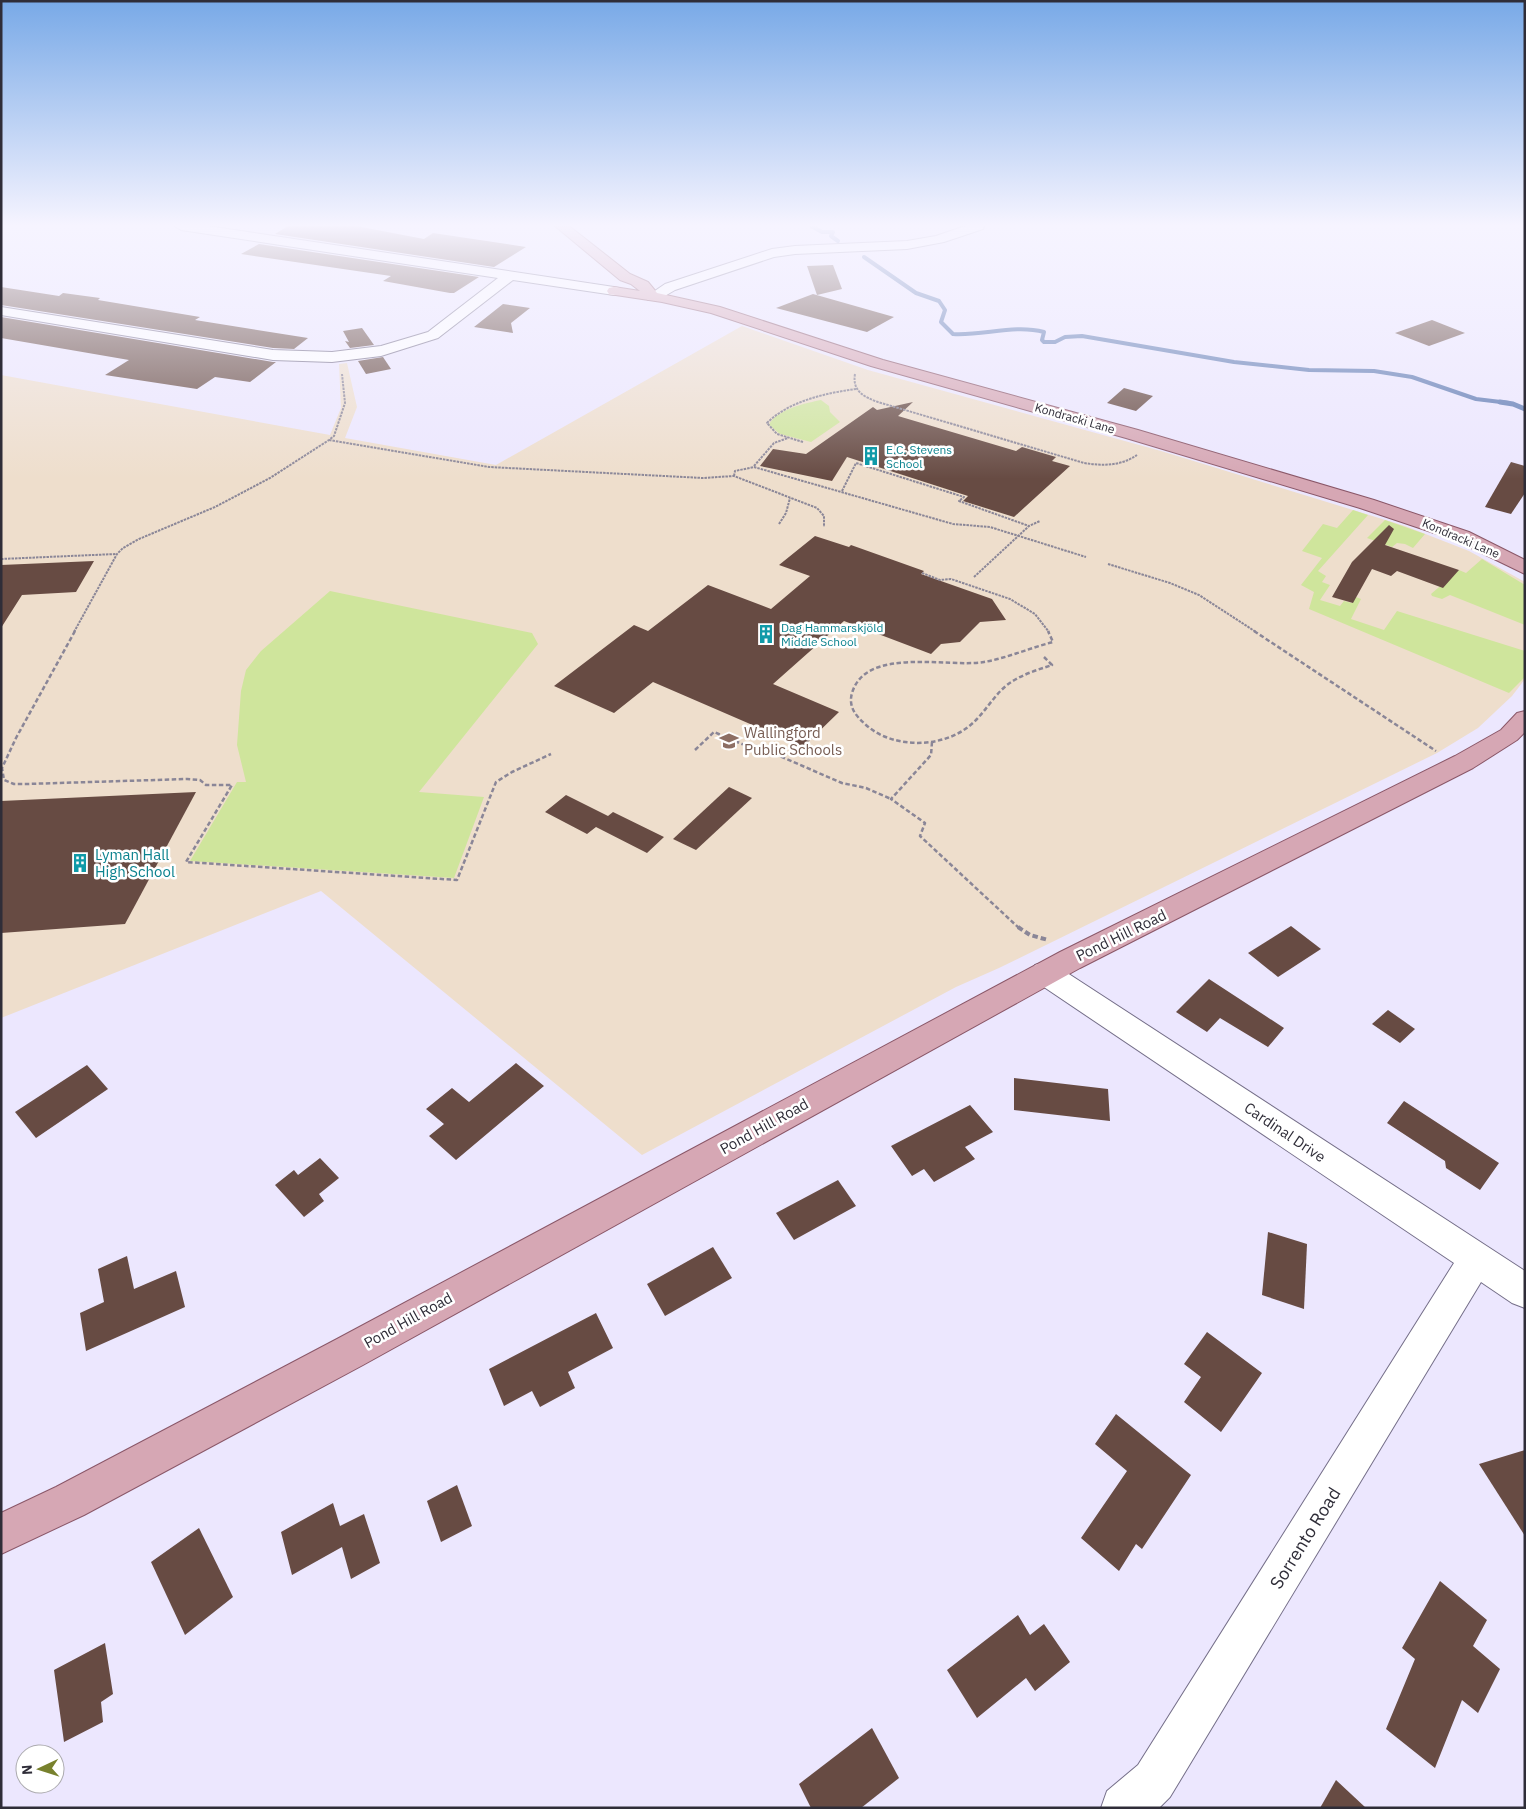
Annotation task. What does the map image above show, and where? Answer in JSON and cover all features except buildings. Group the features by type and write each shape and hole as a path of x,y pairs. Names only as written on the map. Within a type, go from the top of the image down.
{"main road":[{"name":"Kondracki Lane","path":"716,310 871,361 1132,434 1367,504 1446,530 1488,548 1525,568"},
{"name":"Pond Hill Road","path":"1,1534 70,1501 350,1352 1045,973 1464,762 1509,735 1525,718"}],"street":[{"path":"1,311 273,355 342,356 381,351 433,335 465,310"},
{"name":"Cardinal Drive","path":"1045,973 1525,1292"},
{"name":"Sorrento Road","path":"1124,1808 1154,1781 1476,1260"}],"path":[{"path":"342,356 345,403 334,436 270,478 215,507 139,539 117,554 16,738 2,768 4,780 14,784 26,784 187,779 200,780 206,785 232,785 186,862 457,880 496,782 512,772 551,754"},
{"path":"856,372 854,377 856,389 864,396 885,404 1084,463 1114,464 1132,459 1138,453"},
{"path":"803,442 788,438 768,428 767,423 770,418 792,405 856,389"},
{"path":"754,467 774,443 788,438"},
{"path":"329,440 489,467 703,478 734,476 817,508 823,513 825,518 824,527"},
{"path":"842,491 856,463 964,497 959,501 1029,526"},
{"path":"734,476 736,471 754,467 953,524 990,527 1086,557"},
{"path":"779,524 784,518 790,498"},
{"path":"974,577 1029,526 1040,521"},
{"path":"1,559 117,554"},
{"path":"1108,564 1179,587 1199,596 1436,751"},
{"path":"922,573 940,580 951,579 1010,599 1026,607 1036,614 1053,642 984,662 880,666 872,668 852,689 850,701 856,716 869,728 898,741 932,742 952,737 969,726 1006,685 1023,675 1052,665 1044,657"},
{"path":"695,750 714,732 742,744 754,745 842,783 866,788 891,799 926,823 920,836 1019,928 1036,938 1048,940"},
{"path":"891,799 931,755 932,742"}],"shaded area":[{"name":"Wallingford Public Schools","path":"742,326 868,370 1161,451 1405,526 1469,551 1525,582 1525,679 1512,696 1478,728 1437,753 999,968 956,987 642,1155 321,891 1,1018 1,375 330,435 341,408 339,364 347,363 357,407 345,438 496,465"}],"green space":[{"path":"821,400 829,406 830,412 840,422 811,442 780,434 769,425 772,420 784,411"},
{"path":"1353,510 1368,515 1318,571 1326,576 1322,582 1330,585 1320,600 1340,606 1344,601 1352,603 1356,597 1361,599 1351,619 1384,630 1397,611 1525,651 1525,677 1509,693 1309,609 1314,592 1301,585 1322,558 1302,551 1323,524 1337,528"},
{"path":"1385,520 1425,534 1413,548 1397,543 1392,547 1367,538"},
{"path":"1482,559 1525,585 1525,625 1450,595 1442,599 1432,596 1431,594 1459,570 1466,573"},
{"path":"330,591 532,633 538,644 419,792 484,797 454,878 190,861 237,782 246,782 237,745 241,691 246,670 261,651"}],"waterway":[{"path":"945,310 941,322 953,334 1021,329 1033,330 1044,332 1042,340 1044,342 1055,342 1065,337 1082,336 1234,362 1309,370 1374,371 1412,377 1476,399 1509,403"},
{"path":"1500,402 1513,404 1525,409"}],"place":[{"name":"E.C. Stevens School","path":"871,456"},
{"name":"Dag Hammarskjöld Middle School","path":"766,634"},
{"name":"Wallingford Public Schools","path":"729,741"},
{"name":"Lyman Hall High School","path":"80,863"}]}
